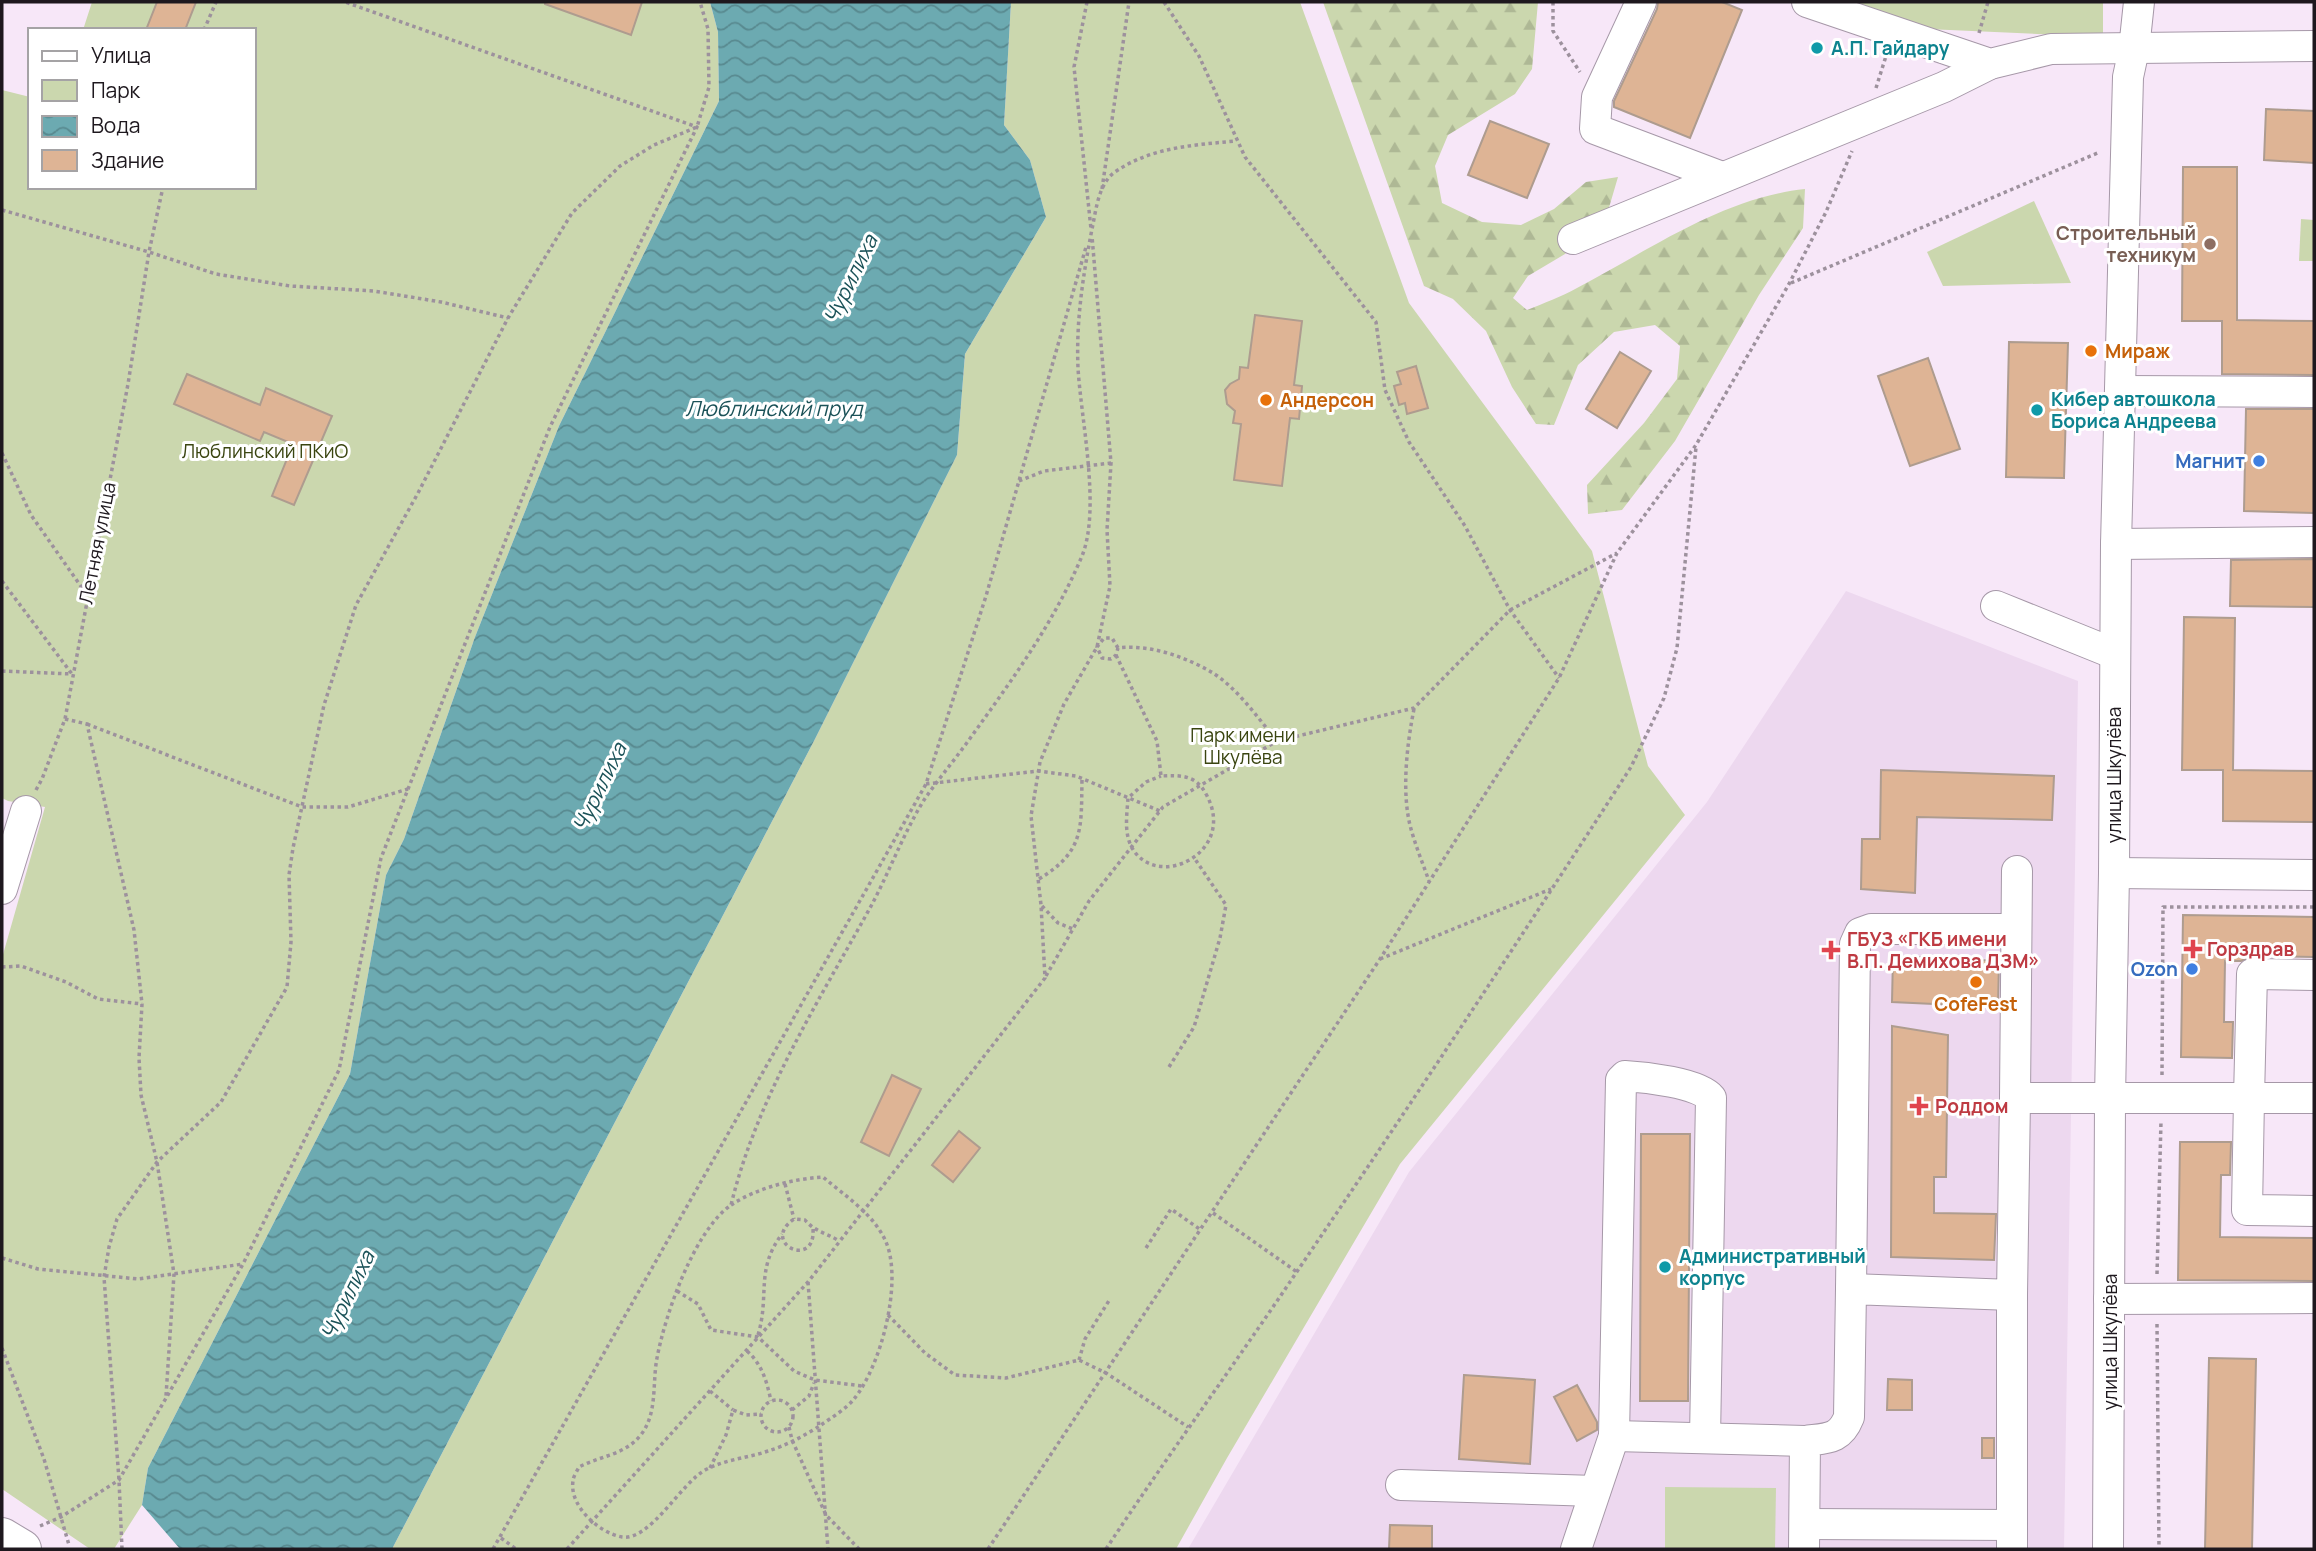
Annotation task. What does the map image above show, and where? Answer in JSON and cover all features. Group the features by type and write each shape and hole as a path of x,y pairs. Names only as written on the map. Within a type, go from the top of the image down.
{"main road":[{"path":"2,1537 31,1537"}],"street":[{"path":"1641,2 1597,97 1595,129 1722,177"},
{"path":"1807,2 1981,61"},
{"name":"улица Шкулёва","path":"2108,1549 2116,544 2128,77 2140,2"},
{"path":"1573,239 1944,86 1981,61 2051,49 2314,46"},
{"path":"2120,391 2314,392"},
{"path":"2116,544 2314,542"},
{"path":"1996,606 2115,654"},
{"path":"2,889 26,811"},
{"path":"1805,1441 1804,1537 2012,1537 2017,871"},
{"path":"2114,873 2314,875"},
{"path":"1614,1436 1805,1441 1830,1438 1844,1430 1849,1417 1856,944 1860,933 1871,929 2016,929"},
{"path":"2314,975 2252,974 2247,1210 2314,1211"},
{"path":"1576,1549 1614,1436 1621,1080 1625,1076 1686,1085 1706,1092 1711,1098 1704,1438"},
{"path":"2015,1098 2314,1098"},
{"path":"1851,1289 2012,1295"},
{"path":"2109,1299 2314,1298"},
{"path":"1401,1485 1595,1491"}],"path":[{"path":"205,28 216,2"},
{"path":"345,2 697,127"},
{"path":"31,1537 119,1480 243,1264 339,1070 381,858 550,427 697,127 709,88 708,29 700,2"},
{"path":"1045,978 1039,879 1031,816 1038,771 1065,704 1097,647 1104,638 1112,639 1118,648 1111,659 1102,658 1097,647 1110,586 1107,530 1111,463 1074,67 1087,2"},
{"path":"493,1549 926,784 986,596 1091,231 1101,191 1129,2"},
{"path":"1164,2 1199,56 1245,157 1376,321 1385,390 1409,442 1465,526 1510,610 1559,678"},
{"path":"1553,2 1553,31 1597,97"},
{"path":"1981,61 1988,2"},
{"path":"989,1549 1380,959 1559,678 1617,553 1696,445 1789,284 1826,212 1868,116 1894,32"},
{"path":"122,1549 104,1277 117,1219 157,1162 220,1102 287,987 291,942 289,875 324,705 356,605 418,493 508,318 572,213 620,166 654,145 697,127"},
{"path":"1789,284 2126,139"},
{"path":"1101,191 1112,174 1141,158 1175,147 1236,141"},
{"name":"Летняя улица","path":"26,811 27,804 43,779 65,719 163,189"},
{"path":"2,210 216,274 290,286 374,291 441,302 508,318"},
{"path":"731,1205 739,1170 760,1114 924,801 1044,632 1083,553 1091,514 1078,369 1077,326 1091,231"},
{"path":"1106,1549 1297,1272 1631,767 1664,698 1677,648 1696,445"},
{"path":"2,453 31,515 87,595"},
{"path":"1019,481 1044,471 1111,463"},
{"path":"567,1549 808,1282 1045,978 1089,901 1160,811 1278,741 1414,708 1510,610 1617,553"},
{"path":"2,581 72,674"},
{"path":"1118,648 1168,652 1214,674 1242,700 1278,741"},
{"path":"1116,655 1157,741 1161,776"},
{"path":"2,671 72,674"},
{"path":"1414,708 1407,742 1406,780 1410,826 1429,881"},
{"path":"65,719 87,723 302,807 348,807 408,789"},
{"path":"87,723 134,930 142,1004 139,1058 141,1095 157,1162 174,1274 166,1398"},
{"path":"926,784 1038,771 1082,779 1160,811"},
{"path":"1184,775 1201,785 1212,805 1213,835 1195,859 1171,866 1147,863 1131,847 1126,829 1128,798 1146,782 1161,776 1184,775"},
{"path":"1039,879 1071,854 1080,828 1082,779"},
{"path":"1169,1067 1194,1027 1220,938 1226,905 1195,859"},
{"path":"1380,959 1552,888"},
{"path":"1041,905 1058,923 1073,929"},
{"path":"2159,1549 2157,1299 2163,907 2314,907"},
{"path":"2,967 21,966 66,982 99,999 142,1004"},
{"path":"823,1177 874,1221 887,1243 891,1273 885,1333 853,1400 819,1426 792,1440 768,1451 739,1457 705,1470 643,1531 623,1537 597,1527 592,1522 578,1507 572,1483 579,1466 620,1452 640,1435 651,1415 656,1360 677,1291 699,1244 724,1210 731,1205 746,1196 785,1184 823,1177"},
{"path":"785,1184 794,1219"},
{"path":"1146,1248 1171,1209 1201,1230"},
{"path":"1212,1213 1297,1272"},
{"path":"758,1337 763,1313 766,1263 770,1250 785,1225 794,1219 805,1220 813,1229 827,1233 839,1241"},
{"path":"782,1234 784,1243 791,1249 801,1251 809,1247 814,1238 813,1229"},
{"path":"2,1258 38,1269 138,1279 243,1264"},
{"path":"808,1282 828,1549"},
{"path":"677,1291 698,1304 711,1330 758,1337 794,1371 815,1380 862,1386"},
{"path":"1079,1360 1086,1339 1110,1299"},
{"path":"888,1315 925,1353 955,1375 1006,1378 1079,1360 1106,1373 1188,1427"},
{"path":"2,1348 44,1459 69,1545"},
{"path":"746,1350 765,1375 771,1401"},
{"path":"792,1410 809,1396 815,1380"},
{"path":"710,1391 733,1410 746,1415 761,1414"},
{"path":"771,1401 787,1403 792,1410 792,1422 783,1431 774,1432 767,1429 762,1422 763,1408 771,1401"},
{"path":"710,1468 726,1435 733,1410"},
{"path":"789,1427 792,1440 826,1515 859,1549"},
{"path":"500,1538 516,1549"}],"shaded area":[{"name":"ГБУЗ «ГКБ имени В.П. Демихова ДЗМ»","path":"1846,591 2078,681 2064,1549 1188,1549 1409,1172 1707,802"}],"green space":[{"name":"Люблинский ПКиО","path":"92,2 710,2 718,32 719,101 559,426 475,637 404,839 386,875 350,1074 148,1468 142,1505 114,1549 90,1549 2,1489 2,958 45,807 2,798 2,90 28,96 28,189 256,189 256,28 84,28"},
{"name":"Парк имени Шкулёва","path":"1011,2 1300,2 1409,303 1592,551 1648,766 1685,815 1400,1164 1176,1549 392,1549 815,739 957,455 965,354 1046,217 1030,160 1004,125"},
{"path":"1323,2 1538,2 1532,69 1515,94 1448,135 1435,166 1442,203 1482,222 1521,225 1554,209 1586,182 1618,177 1608,211 1565,254 1528,276 1513,298 1527,310 1571,291 1715,214 1774,194 1805,189 1803,228 1759,295 1675,441 1622,510 1588,514 1587,485 1644,423 1677,379 1680,346 1655,325 1614,332 1578,365 1554,425 1536,424 1512,387 1486,331 1453,299 1424,286"},
{"path":"1849,2 2103,2 2103,37 1927,29"},
{"path":"2034,201 2071,283 1943,286 1927,252"},
{"path":"2301,219 2314,220 2314,261 2299,261"},
{"path":"1665,1487 1776,1488 1775,1549 1665,1549"}],"water":[{"name":"Люблинский пруд","path":"710,2 1011,2 1004,125 1030,160 1046,217 965,354 957,455 815,739 392,1549 180,1549 142,1505 148,1468 350,1074 386,875 404,839 475,637 559,426 719,101 718,32"}],"building":[{"path":"157,2 196,2 186,28 147,28"},
{"path":"545,2 642,2 631,35"},
{"path":"1658,2 1722,2 1742,10 1690,138 1614,107 1614,101"},
{"path":"2266,109 2314,111 2314,163 2264,160"},
{"path":"1490,121 1549,144 1527,198 1468,175"},
{"name":"Строительный техникум","path":"2183,167 2237,167 2237,320 2314,321 2314,375 2222,374 2222,321 2182,321"},
{"path":"1255,315 1302,321 1294,385 1302,386 1299,419 1290,418 1282,486 1234,480 1241,424 1233,423 1235,411 1227,404 1225,390 1239,379 1240,367 1248,368"},
{"name":"Кибер автошкола Бориса Андреева","path":"2009,342 2068,343 2064,478 2006,477"},
{"path":"1620,352 1651,371 1617,428 1586,409"},
{"path":"1928,358 1960,449 1910,466 1878,376"},
{"path":"1416,366 1428,408 1407,414 1405,403 1399,405 1394,386 1401,384 1397,372"},
{"path":"187,374 260,405 266,388 332,416 294,505 272,496 293,444 264,432 260,441 174,404"},
{"path":"2246,409 2314,409 2314,513 2244,511"},
{"path":"2314,559 2314,607 2230,606 2231,560"},
{"path":"2184,617 2235,618 2233,770 2314,771 2314,822 2223,821 2223,770 2182,770"},
{"path":"1881,770 2054,776 2052,820 1917,817 1915,893 1861,889 1862,839 1880,839"},
{"path":"2183,915 2314,917 2314,957 2252,956 2241,961 2225,961 2224,1022 2233,1022 2232,1058 2181,1057"},
{"path":"1893,956 1999,961 1998,1007 1892,1002"},
{"name":"Роддом","path":"1892,1026 1948,1035 1946,1177 1934,1177 1934,1213 1996,1214 1994,1260 1891,1257"},
{"path":"892,1075 921,1089 889,1156 861,1142"},
{"path":"959,1131 980,1148 953,1182 932,1165"},
{"name":"Административный корпус","path":"1641,1134 1690,1134 1688,1401 1640,1401"},
{"path":"2180,1142 2231,1142 2230,1175 2221,1175 2220,1237 2314,1238 2314,1281 2178,1280"},
{"path":"2209,1358 2256,1359 2252,1549 2205,1549"},
{"path":"1464,1375 1535,1380 1530,1464 1459,1459"},
{"path":"1888,1379 1912,1380 1912,1410 1887,1410"},
{"path":"1577,1385 1597,1422 1597,1430 1577,1441 1554,1397"},
{"path":"1982,1438 1994,1438 1994,1458 1982,1458"},
{"path":"1390,1525 1432,1526 1432,1549 1389,1549"}],"place":[{"name":"А.П. Гайдару","path":"1817,48"},
{"name":"Строительный техникум","path":"2210,244"},
{"name":"Мираж","path":"2091,351"},
{"name":"Андерсон","path":"1266,400"},
{"name":"Кибер автошкола Бориса Андреева","path":"2037,410"},
{"name":"Магнит","path":"2259,461"},
{"name":"Горздрав","path":"2193,949"},
{"name":"ГБУЗ «ГКБ имени В.П. Демихова ДЗМ»","path":"1831,950"},
{"name":"Ozon","path":"2192,969"},
{"name":"CofeFest","path":"1976,982"},
{"name":"Роддом","path":"1919,1106"},
{"name":"Административный корпус","path":"1665,1267"}],"water label":[{"name":"Чурилиха","path":"850,279"},
{"name":"Чурилиха","path":"599,787"},
{"name":"Чурилиха","path":"347,1295"}]}
